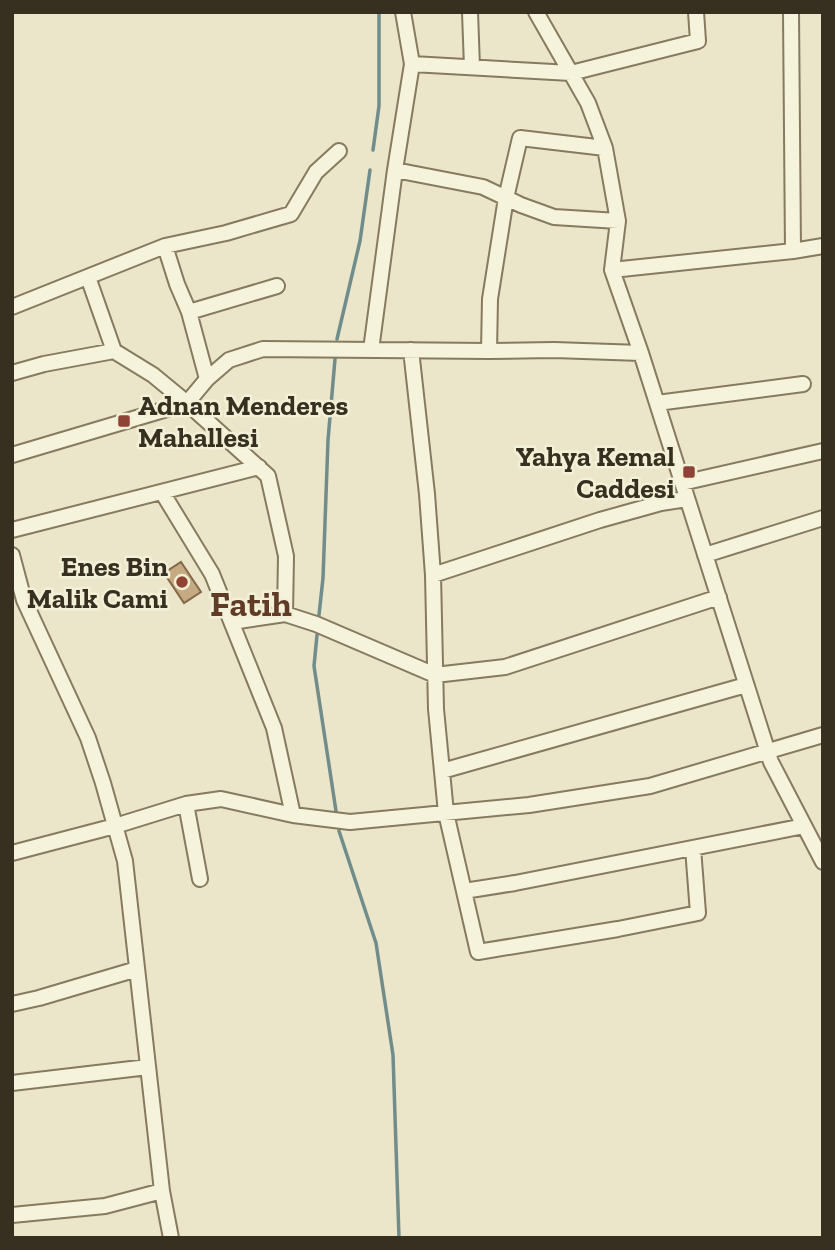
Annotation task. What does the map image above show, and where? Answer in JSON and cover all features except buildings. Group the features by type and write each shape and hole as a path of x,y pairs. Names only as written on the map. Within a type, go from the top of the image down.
{"street":[{"path":"371,350 412,64 403,12"},
{"path":"470,12 472,67"},
{"path":"536,12 588,103 605,148 618,221 612,270 771,762 823,862"},
{"path":"412,64 571,73 698,41 696,12"},
{"path":"791,12 793,251"},
{"path":"489,351 490,299 506,198 520,138 605,148"},
{"path":"12,307 165,246 226,233 291,214 316,172 340,151"},
{"path":"395,170 482,187 554,217 618,221"},
{"path":"165,246 189,312 207,379"},
{"path":"612,270 823,246"},
{"path":"88,277 114,351 153,375 268,476 286,556 285,614"},
{"path":"189,312 277,286"},
{"path":"12,455 187,403 207,379 229,360 263,349 641,353"},
{"path":"411,350 427,494 433,575 436,709 446,813 478,952 698,913 693,848"},
{"path":"12,373 114,351"},
{"path":"657,403 803,384"},
{"path":"682,484 823,452"},
{"path":"12,530 259,467"},
{"path":"162,492 212,574 232,622 274,728 293,815"},
{"path":"433,575 600,520 661,503 687,499"},
{"path":"705,555 823,518"},
{"path":"12,555 24,600 88,738 125,861 162,1191 171,1238"},
{"path":"232,622 285,614 316,624 435,675 505,667 719,597"},
{"path":"442,771 746,685"},
{"path":"12,853 115,827 186,804 221,799 293,815 349,822 528,805 650,786 823,735"},
{"path":"186,804 200,879"},
{"path":"464,891 804,826"},
{"path":"12,1004 137,969"},
{"path":"12,1083 148,1068"},
{"path":"12,1215 105,1206 162,1191"}],"waterway":[{"path":"373,150 379,106 379,12"},
{"path":"337,339 360,241 370,170"},
{"path":"319,615 335,359"},
{"path":"317,635 314,666 336,811"},
{"path":"339,831 376,943 393,1055 399,1238"}],"place":[{"name":"Adnan Menderes Mahallesi","path":"124,421"},
{"name":"Yahya Kemal Caddesi","path":"689,472"},
{"name":"Enes Bin Malik Cami","path":"182,582"}],"district":[{"name":"Fatih","path":"251,604"}]}
